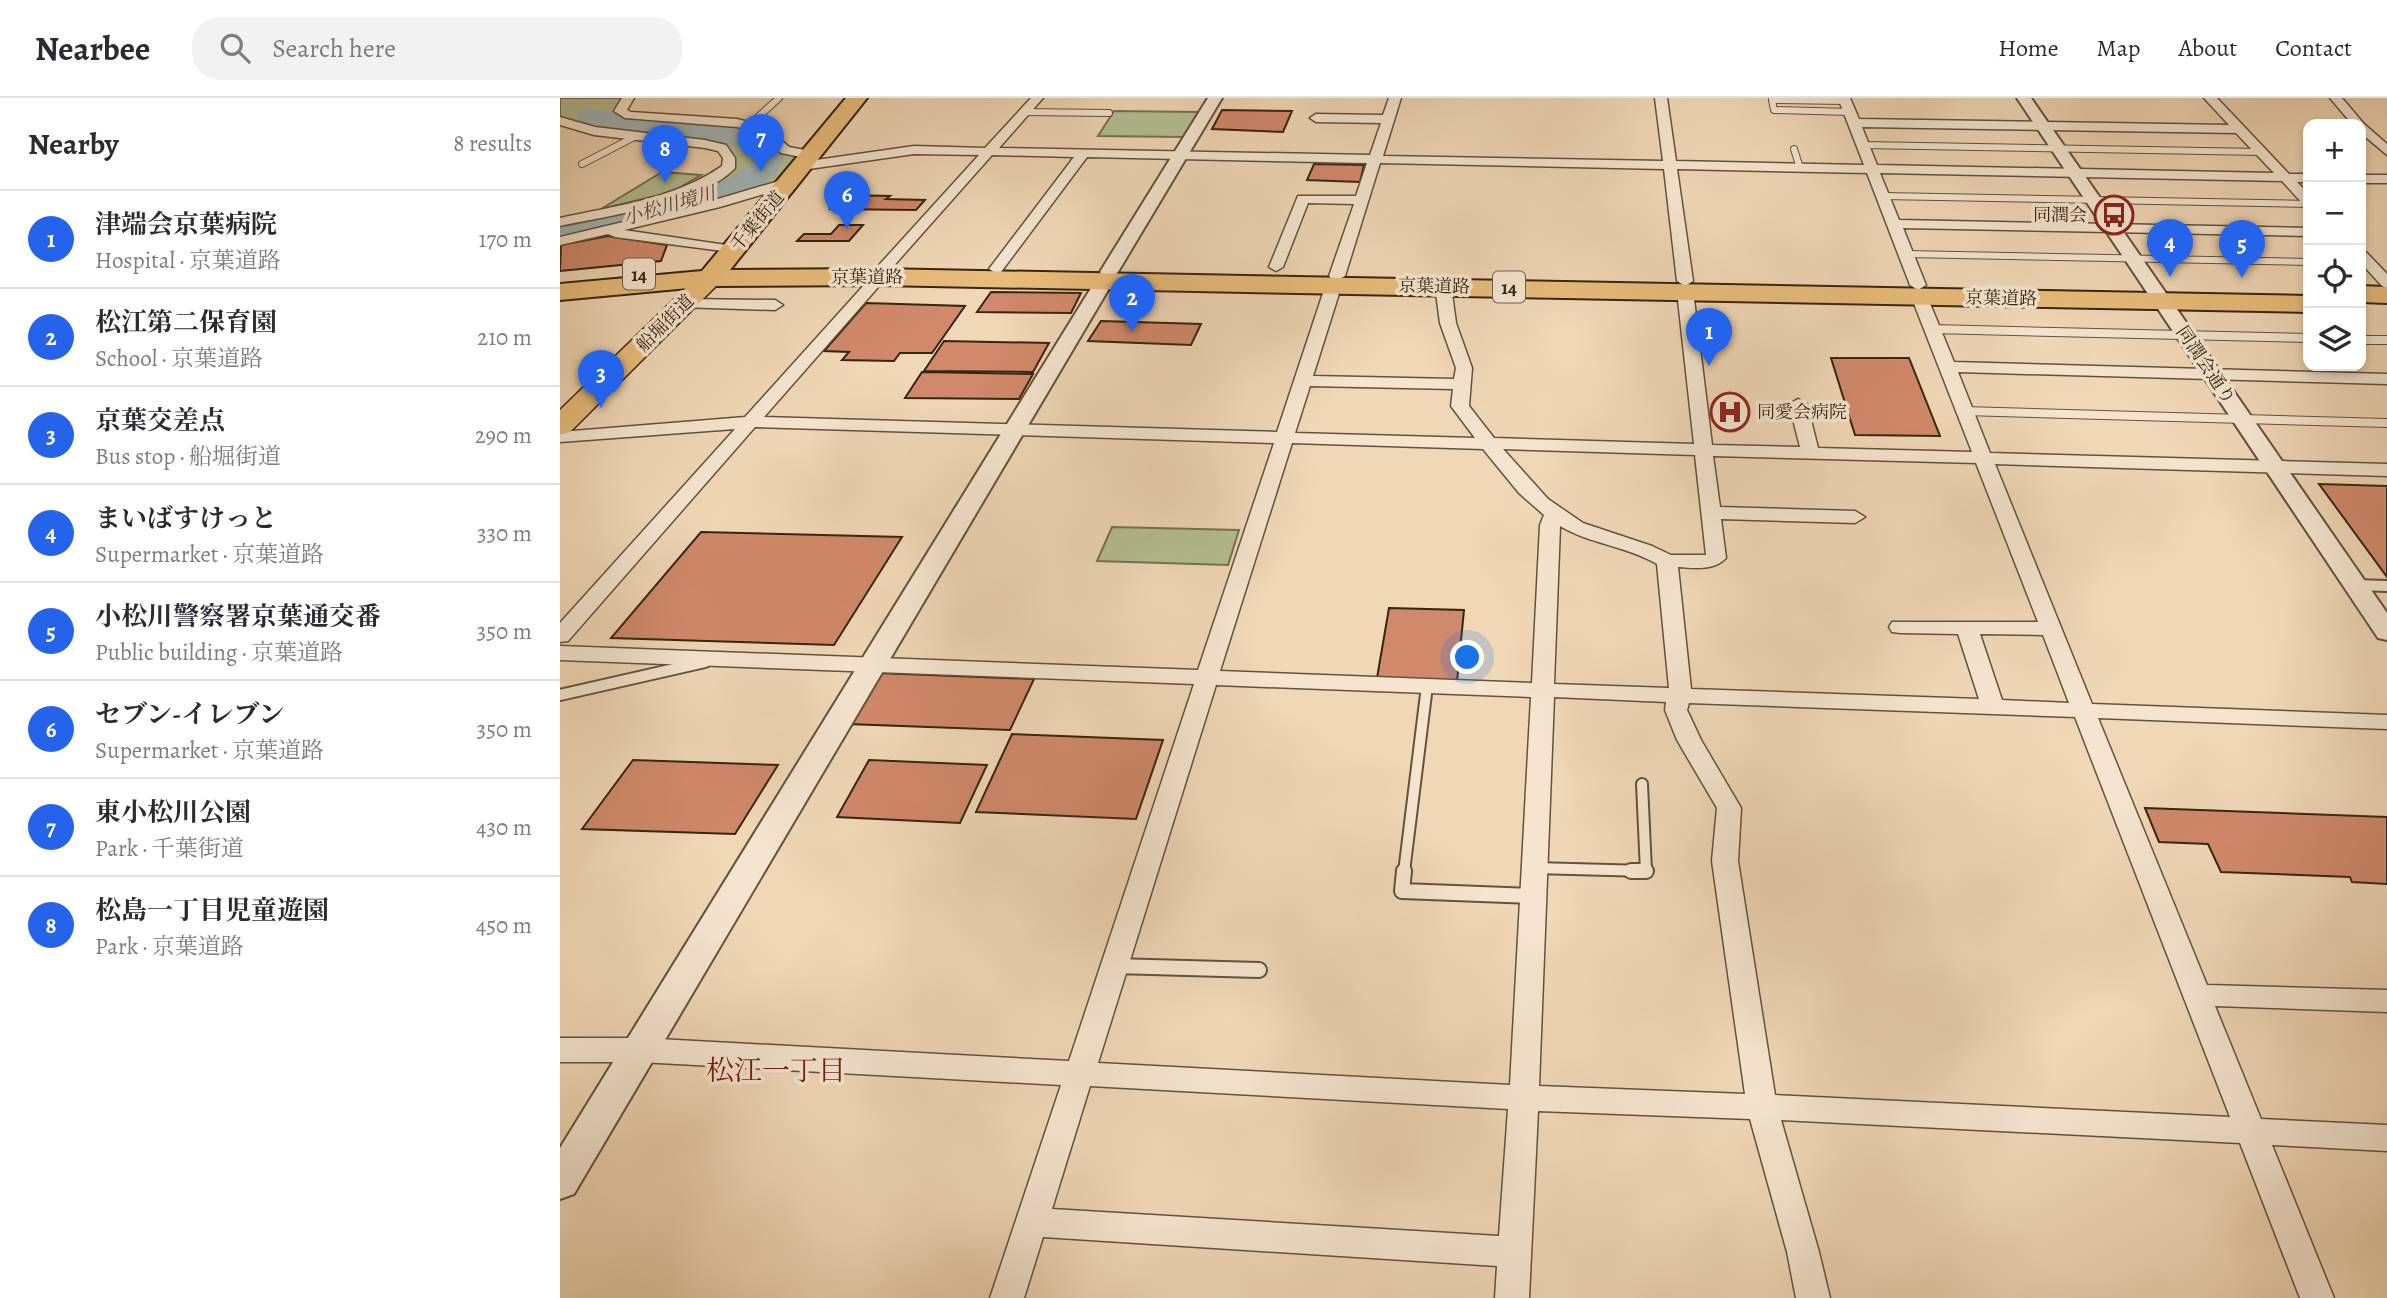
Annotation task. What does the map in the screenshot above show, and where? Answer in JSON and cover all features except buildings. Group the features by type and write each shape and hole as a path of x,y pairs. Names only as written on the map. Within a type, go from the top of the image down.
{"highway":[{"name":"千葉街道","path":"720,265 857,98"},
{"name":"京葉道路","path":"560,292 720,265"},
{"name":"京葉道路","path":"560,282 720,265 882,272 1918,291 2159,295 2303,293"},
{"name":"京葉道路","path":"882,272 996,270 1107,276"},
{"name":"京葉道路","path":"1336,280 1443,286 1685,286"},
{"path":"2366,294 2387,295"},
{"name":"京葉道路","path":"2159,295 2303,304"},
{"path":"2366,306 2387,306"}],"main road":[{"name":"船堀街道","path":"560,426 720,265"}],"street":[{"path":"628,98 620,111 629,115 693,118 761,129 801,168"},
{"path":"560,636 1037,98"},
{"path":"560,1182 1216,98"},
{"path":"1007,1298 1395,98"},
{"path":"1443,286 1448,323 1464,368 1460,406 1517,480 1555,513 1578,528 1639,547 1667,561 1714,561 1716,558 1685,286 1661,98"},
{"name":"同潤会通り","path":"2024,98 2387,632"},
{"path":"2210,98 2303,196"},
{"path":"2336,98 2354,119"},
{"path":"2239,129 2043,126 1848,109 1906,254 1964,411 2316,1298"},
{"path":"1316,118 1388,119"},
{"path":"560,122 594,131 722,148 729,158 728,168 697,188 562,223"},
{"path":"2366,126 2387,127"},
{"path":"2366,132 2387,151"},
{"path":"560,241 801,168 914,150 2303,178"},
{"path":"996,270 1084,153"},
{"path":"2366,179 2387,179"},
{"path":"1276,267 1304,199 1362,200"},
{"path":"562,223 720,265"},
{"path":"1894,224 2303,232"},
{"path":"2366,264 2387,283"},
{"path":"684,304 775,305"},
{"path":"1947,367 2387,379"},
{"path":"1303,381 1462,384"},
{"path":"1798,404 1811,454"},
{"path":"560,437 752,422 2387,470"},
{"path":"1512,1298 1534,896 1550,525 1555,513"},
{"path":"1710,513 1855,517"},
{"path":"1667,561 1680,689 1676,710 1689,740 1729,808 1725,861 1762,1107 1803,1252 1813,1298"},
{"path":"1900,626 2051,629"},
{"path":"1967,628 1993,707"},
{"path":"560,653 2387,722"},
{"path":"2196,995 2387,1001"},
{"path":"560,1050 639,1050 1524,1098 1762,1107 2387,1139"},
{"path":"1031,1222 1514,1252"}],"lane":[{"path":"748,126 779,98"},
{"path":"1772,100 1848,109 1774,110 1772,100"},
{"path":"1024,112 1109,113"},
{"path":"582,164 636,136"},
{"path":"1863,145 2262,152"},
{"path":"1794,149 1800,168"},
{"path":"1883,195 2303,202"},
{"path":"1906,254 2303,262"},
{"path":"1932,329 2303,338"},
{"path":"2366,340 2387,340"},
{"path":"1964,411 2387,423"},
{"path":"2355,585 2387,586"},
{"path":"560,695 718,659"},
{"path":"1427,687 1402,891 1534,896"},
{"path":"1535,868 1646,871 1642,784"},
{"path":"1114,966 1259,970"}],"green space":[{"path":"560,98 628,98 620,111 762,130 785,150 811,155 789,182 560,241 560,222 697,188 728,168 722,148 594,131 560,121"},
{"path":"1114,111 1200,112 1184,137 1098,136"},
{"path":"662,172 701,175 672,192 601,209"},
{"path":"1112,527 1239,530 1228,565 1097,561"}],"waterway":[{"name":"小松川境川","path":"560,235 743,184 765,168 773,150 728,134 622,123 590,116"}],"place":[{"name":"東小松川公園","path":"761,172"},
{"name":"松島一丁目児童遊園","path":"665,183"},
{"name":"同潤会","path":"2114,215"},
{"name":"セブン-イレブン","path":"847,229"},
{"name":"まいばすけっと","path":"2170,277"},
{"name":"小松川警察署京葉通交番","path":"2242,278"},
{"name":"松江第二保育園","path":"1132,332"},
{"name":"津端会京葉病院","path":"1709,366"},
{"name":"京葉交差点","path":"601,408"},
{"name":"同愛会病院","path":"1730,412"}],"district":[{"name":"松江一丁目","path":"776,1070"}]}
